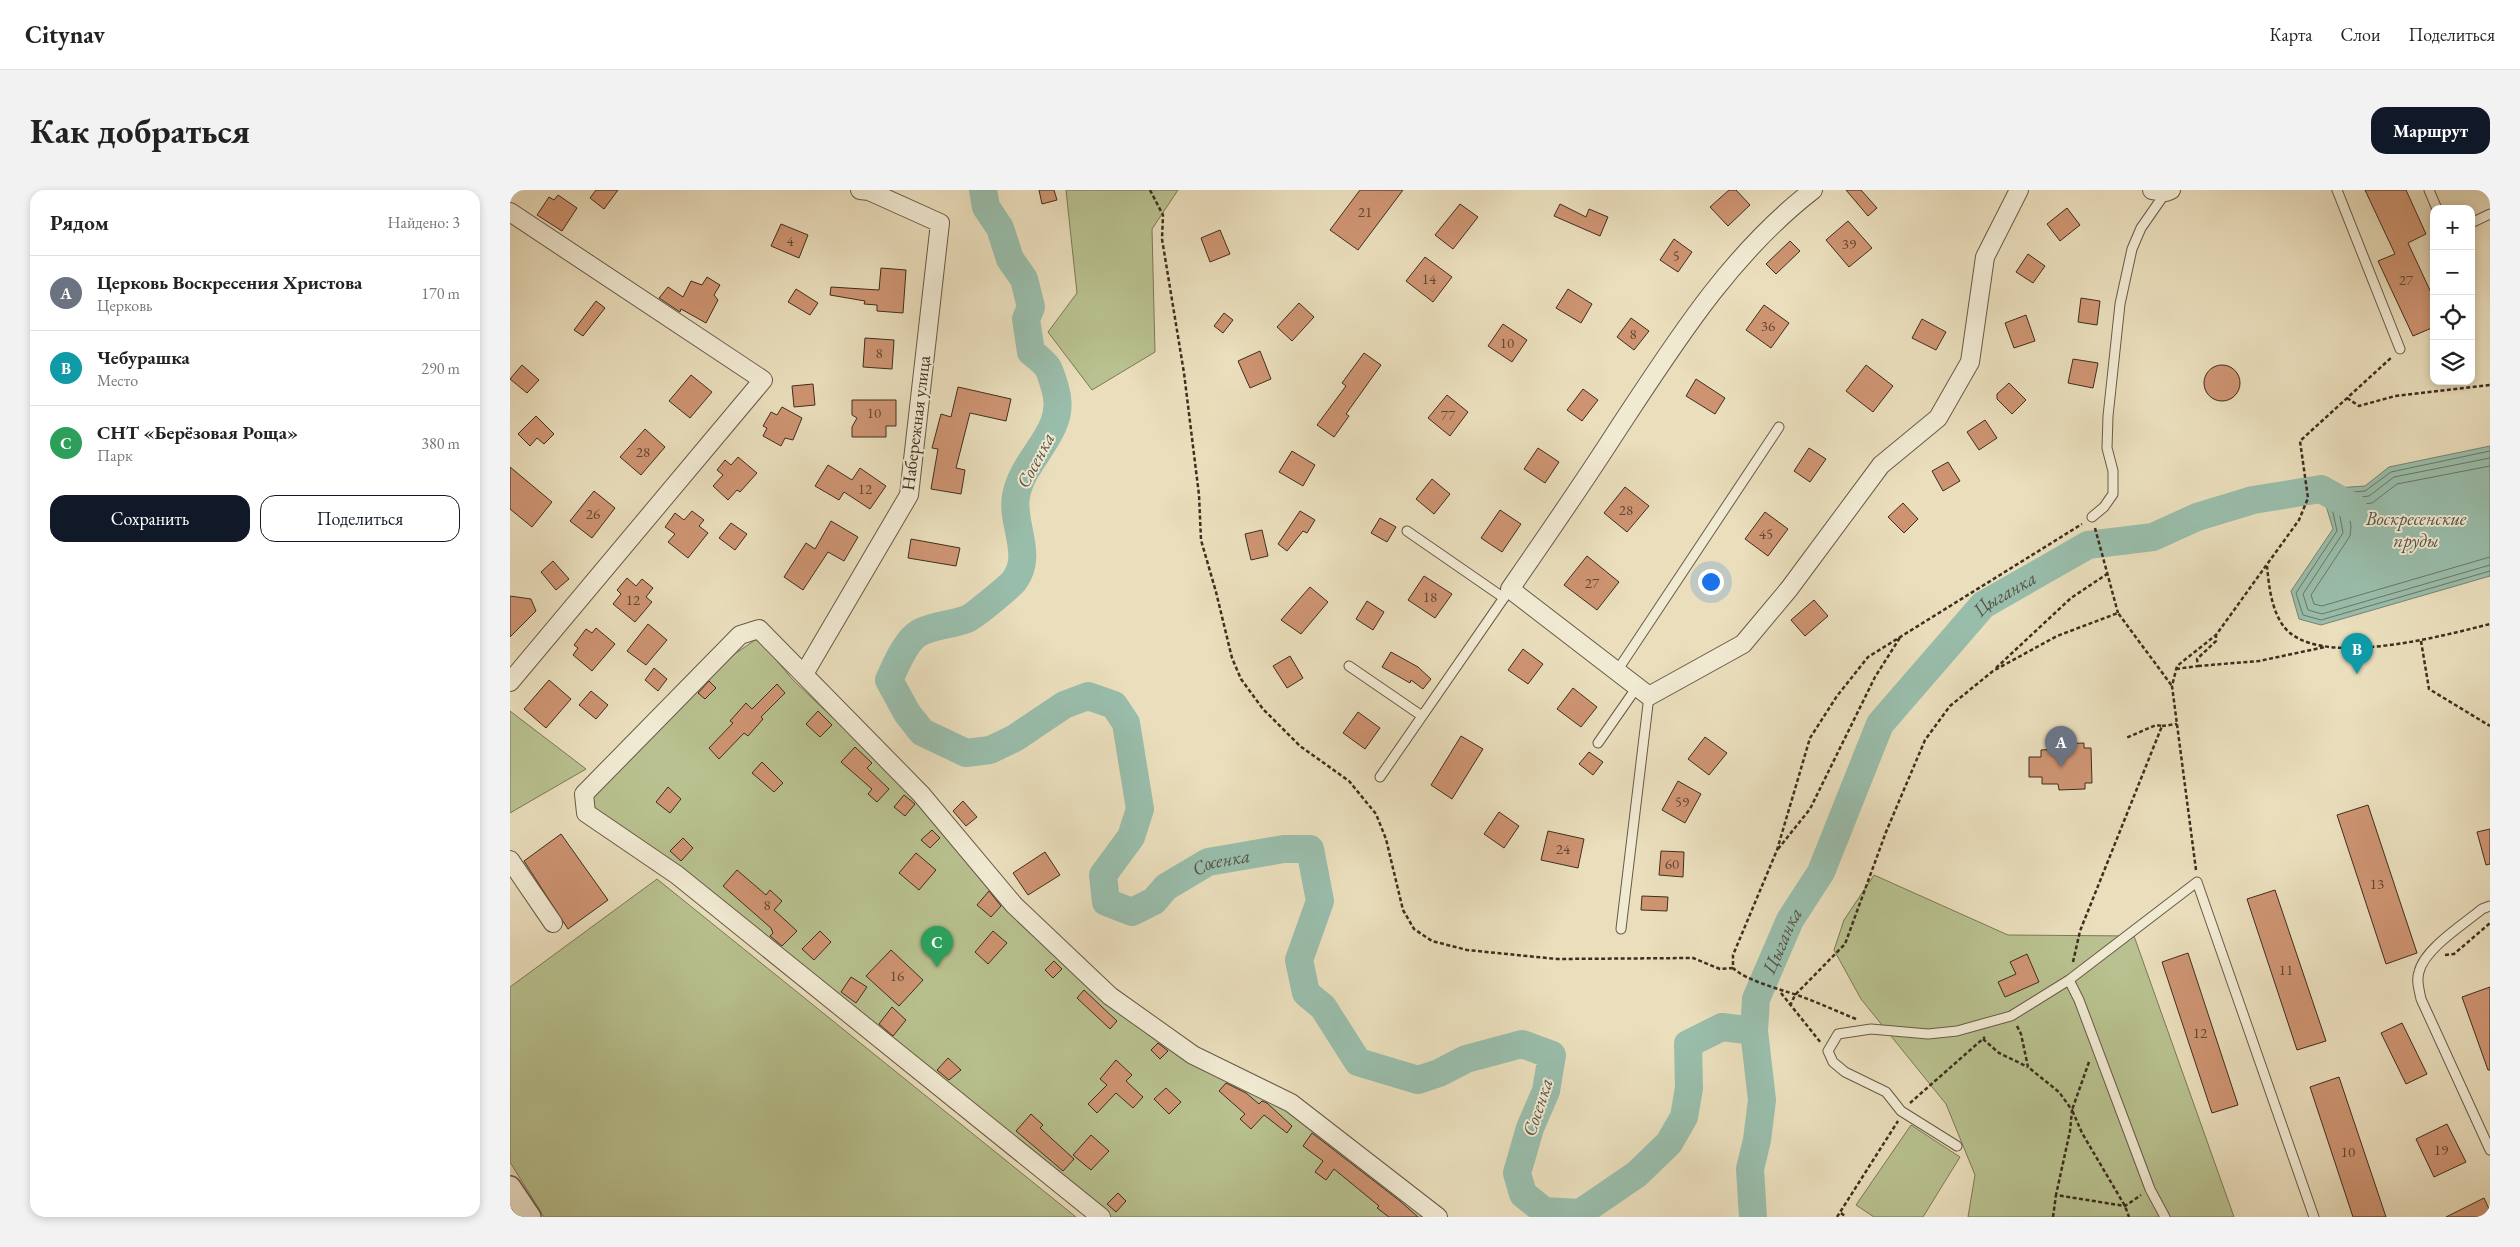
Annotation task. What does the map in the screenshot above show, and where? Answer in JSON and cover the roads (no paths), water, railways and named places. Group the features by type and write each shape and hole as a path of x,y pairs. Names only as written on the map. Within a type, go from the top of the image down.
{"street":[{"name":"Набережная улица","path":"804,674 909,494 940,223 866,190"},
{"path":"1813,190 1783,213 1743,255 1688,322 1507,594 1643,691 1742,644 1789,589 1881,465 1938,418 1970,362 1985,257 2019,190"},
{"path":"510,212 763,380 510,682"},
{"path":"1101,1217 677,875 586,813 584,794 740,635 759,629 921,794 1014,905 1110,996 1193,1055 1291,1103 1438,1217"},
{"path":"510,860 553,924"},
{"path":"510,1187 530,1217"}],"lane":[{"path":"2337,190 2400,349"},
{"path":"2429,190 2435,205"},
{"path":"2092,517 2113,494 2113,471 2107,448 2108,416 2120,304 2132,249 2141,228 2163,191"},
{"path":"2475,221 2490,214"},
{"path":"1617,671 1779,427"},
{"path":"1380,777 1507,594 1406,531"},
{"path":"1349,666 1422,716"},
{"path":"1598,743 1643,691"},
{"path":"1621,929 1643,691"},
{"path":"1957,1146 1901,1111 1886,1092 1845,1072 1833,1062 1828,1051 1838,1034 1871,1030 1928,1034 1957,1031 2011,1016 2069,980 2197,882 2314,1217"},
{"path":"2490,906 2482,909 2440,942 2419,970 2417,984 2421,999 2490,1150"},
{"path":"2069,980 2096,1044 2150,1189 2165,1217"}],"water":[{"name":"Воскресенские пруды","path":"2490,446 2490,576 2321,625 2299,619 2291,591 2333,529 2321,489 2365,486 2389,467"}],"waterway":[{"name":"Сосенка","path":"983,190 986,207 1000,228 1010,259 1024,279 1031,307 1026,319 1031,352 1048,367 1058,403 1056,417 1051,431 1027,468 1016,496 1016,517 1022,550 1020,571 1011,584 971,617 924,630 910,641 901,654 889,680 907,713 922,732 966,753 990,750 1015,738 1064,705 1088,696 1114,705 1126,723 1140,809 1131,837 1103,875 1106,902 1132,912 1154,901 1166,887 1208,862 1284,849 1310,849 1320,901 1299,960 1306,993 1323,1007 1358,1062 1418,1080 1439,1073 1466,1059 1522,1044 1552,1055 1546,1091 1530,1128 1517,1173 1523,1194 1544,1211 1580,1213 1637,1174 1669,1143 1684,1117 1689,1088 1688,1044 1722,1027 1754,1031 1762,1100 1757,1140 1750,1169 1753,1217"},
{"name":"Цыганка","path":"1754,1031 1756,999 1790,920 1821,872 1880,724 1983,605 2088,545 2153,537 2197,517 2253,500 2321,489 2353,507"}],"place":[{"name":"Чебурашка","path":"2357,674"},
{"name":"Церковь Воскресения Христова","path":"2061,767"},
{"name":"СНТ «Берёзовая Роща»","path":"937,967"}]}
